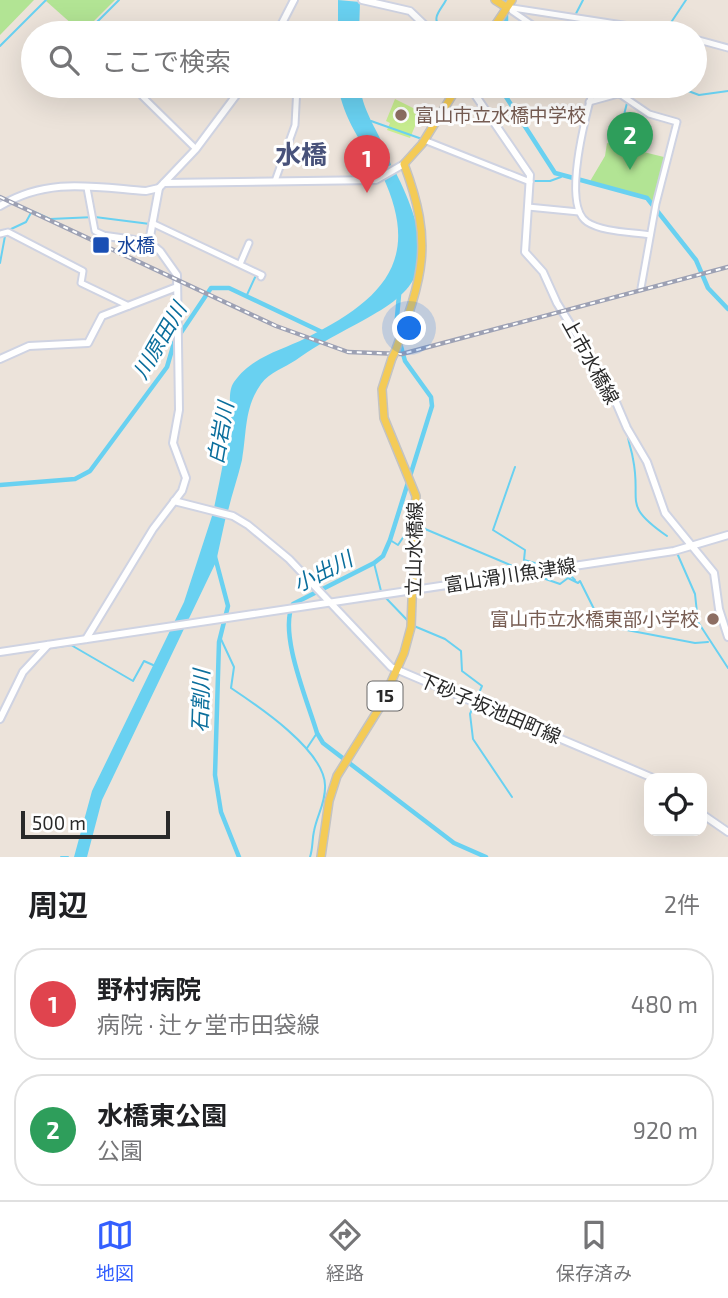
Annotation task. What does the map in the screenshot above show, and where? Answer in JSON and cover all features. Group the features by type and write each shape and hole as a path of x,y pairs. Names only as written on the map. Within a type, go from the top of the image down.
{"main road":[{"path":"283,21 294,0"},
{"path":"362,0 383,3 414,13 422,21"},
{"path":"495,0 509,9"},
{"path":"499,21 509,9 512,0"},
{"path":"149,242 162,185 196,149 234,98"},
{"path":"0,206 39,187 146,191 162,185 379,180 402,166 424,140 450,98"},
{"path":"477,98 527,171 530,182"},
{"name":"立山水橋線","path":"321,857 329,801 344,761 377,713 397,670 412,625 416,496 407,468 384,418 382,389 416,293 424,260 416,206 402,166"},
{"name":"上市水橋線","path":"530,182 526,251 543,272 557,303 601,372 647,463 665,513 714,573 719,609 727,634"},
{"path":"86,639 153,529 174,502 186,478 173,443 180,410 176,273 160,251 149,242 106,236"},
{"path":"0,359 29,346 89,343 102,316 177,287"},
{"name":"下砂子坂池田町線","path":"174,502 233,516 276,547 386,663 397,670 644,774"},
{"name":"富山滑川魚津線","path":"0,652 691,547 728,535"},
{"path":"0,719 24,670 49,645"},
{"path":"707,817 728,832"}],"street":[{"path":"509,9 600,21"},
{"path":"509,9 526,21"},
{"path":"707,42 728,48"},
{"path":"144,98 196,149"},
{"path":"275,181 292,138 296,98"},
{"path":"590,98 577,151 579,212 584,220 593,225 650,235"},
{"path":"589,102 604,98"},
{"path":"624,98 649,114 677,122 650,235 641,288"},
{"path":"424,140 530,182"},
{"path":"87,188 95,231 106,236"},
{"path":"528,207 579,212"},
{"path":"152,223 240,264 262,275 261,277"},
{"path":"0,234 8,232 83,271 81,283 129,306"},
{"path":"240,264 249,243"}],"green space":[{"path":"0,0 34,0 0,35"},
{"path":"47,0 115,0 94,21 68,21"},
{"path":"395,99 421,112 410,138 387,130 390,123 386,121"},
{"path":"607,143 668,158 655,204 641,195 589,183 605,156"}],"water":[{"path":"338,0 360,2 359,21 338,21"},
{"path":"341,98 362,98 391,165 379,171 349,120"},
{"path":"394,169 413,214 420,248 417,273 404,292 384,308 273,373 261,384 249,411 242,460 228,511 214,508 226,446 234,382 257,361 333,324 356,309 388,274 396,254 398,231 394,205 382,175"},
{"path":"213,513 226,516 216,562 102,800 87,857 74,857 92,791 184,602"}],"waterway":[{"path":"25,21 46,0"},
{"path":"98,21 119,0"},
{"path":"436,21 446,0"},
{"path":"572,21 583,0"},
{"path":"672,21 686,0"},
{"path":"506,13 506,21"},
{"path":"0,46 21,25"},
{"path":"707,94 728,91"},
{"path":"507,98 555,173 647,198 696,260 708,288 728,309"},
{"path":"617,142 627,103"},
{"path":"371,121 422,139"},
{"path":"532,181 550,181 561,177"},
{"path":"9,230 26,222 32,211 50,219 95,217 150,224"},
{"path":"0,263 5,236"},
{"path":"246,297 257,273"},
{"name":"川原田川","path":"0,485 75,479 90,471 167,367 174,343 211,288 229,288 324,333"},
{"name":"小出川","path":"399,295 396,328 405,361 431,397 432,406 390,540 383,556 374,563 293,604 289,617 289,632 301,686 323,743 454,843 486,857"},
{"path":"628,437 633,456 638,509 667,536"},
{"path":"515,467 493,530 525,550 524,560 549,567"},
{"path":"390,540 398,545 412,524"},
{"path":"418,526 522,570"},
{"name":"石割川","path":"214,553 228,606 219,642 215,775 221,812 239,857"},
{"path":"677,553 695,594 698,622 728,668"},
{"path":"374,563 381,591"},
{"path":"564,569 575,580"},
{"path":"534,575 560,584 568,578 578,583 580,581 595,611 611,627 695,643 708,642"},
{"path":"384,596 409,622"},
{"path":"414,626 445,639 461,651 462,671 482,686 470,714 473,739 512,797"},
{"path":"220,637 234,667 231,688 288,730 314,758 322,772 324,797 315,825 310,857"},
{"path":"51,648 71,645 133,681 144,661 153,665"},
{"path":"307,748 317,733"},
{"path":"61,857 68,857"}],"railway":[{"path":"0,197 276,326 348,352 402,354 728,267"}],"place":[{"name":"富山市立水橋中学校","path":"401,115"},
{"name":"水橋東公園","path":"630,170"},
{"name":"野村病院","path":"367,193"},
{"name":"水橋","path":"101,245"},
{"name":"富山市立水橋東部小学校","path":"713,619"}],"district":[{"name":"水橋","path":"301,155"}],"water label":[{"name":"白岩川","path":"221,433"}]}
